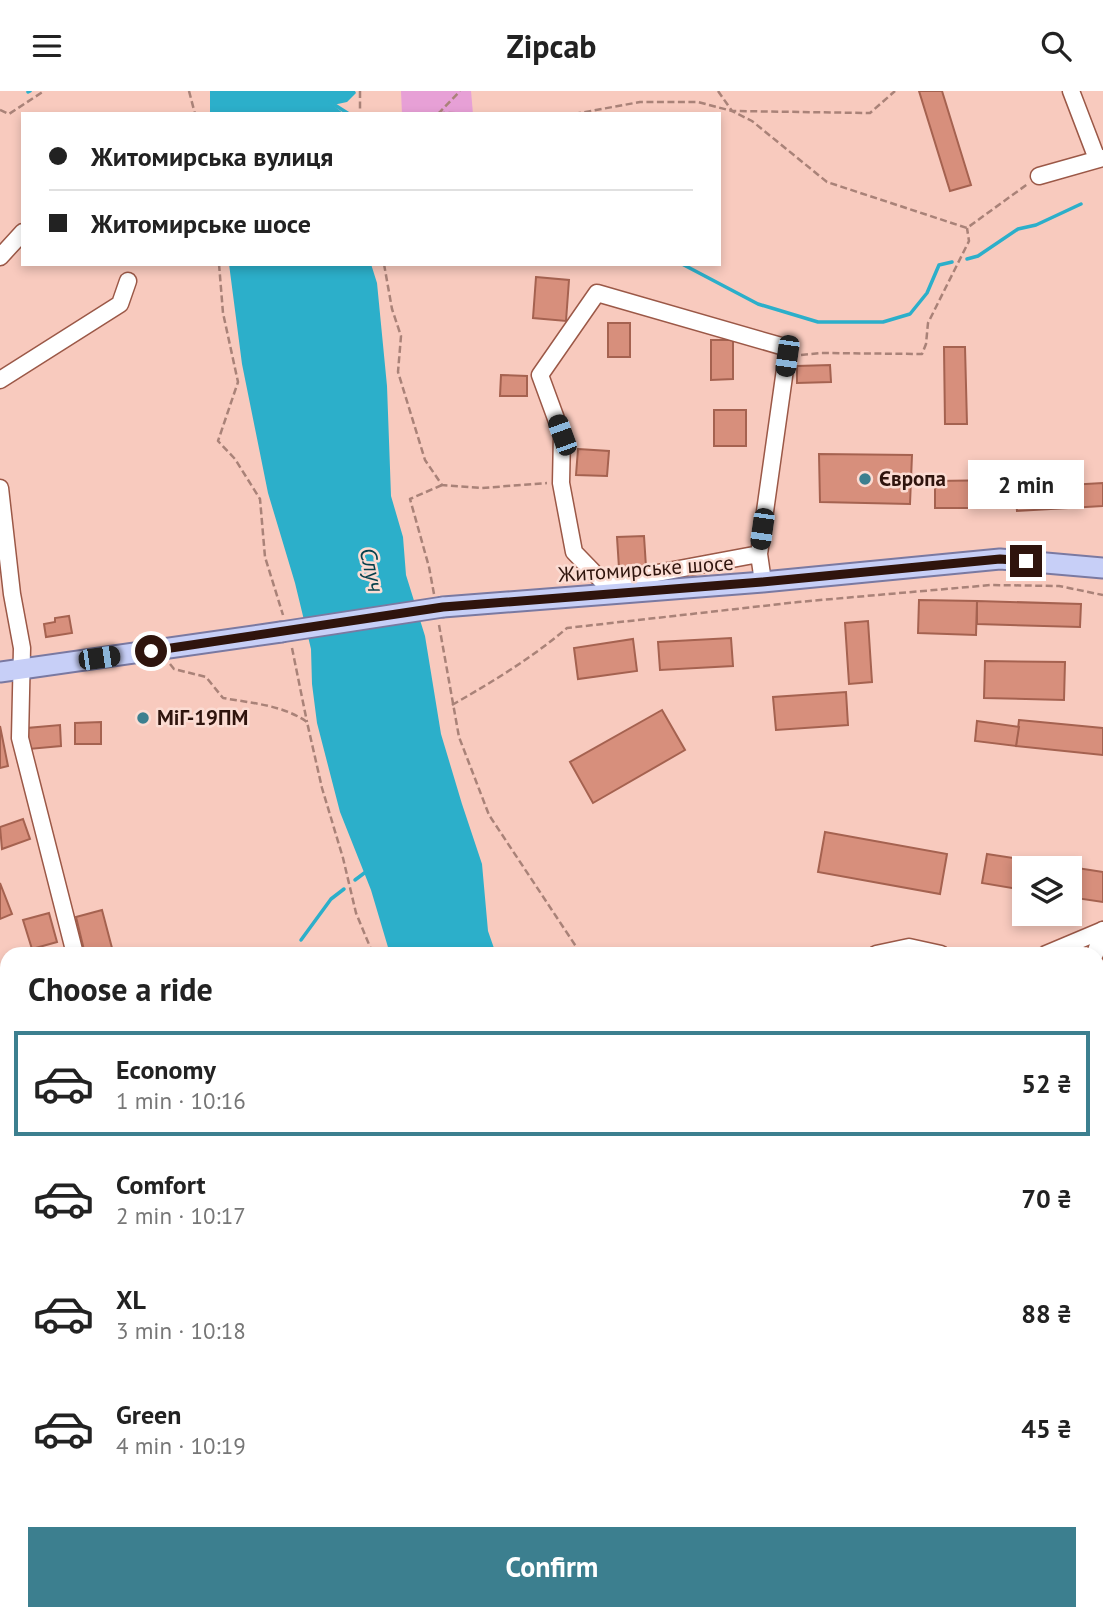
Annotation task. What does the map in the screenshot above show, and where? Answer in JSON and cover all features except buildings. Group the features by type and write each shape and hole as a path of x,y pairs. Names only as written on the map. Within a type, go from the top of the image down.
{"main road":[{"name":"Житомирське шосе","path":"0,672 286,634 439,610 1000,559 1103,568"}],"street":[{"path":"1039,176 1100,158 1072,91"},
{"path":"0,257 21,234"},
{"path":"0,380 120,304 128,281"},
{"path":"759,554 604,583 574,552 561,483 562,435 540,375 597,293 788,348 759,554 762,582"},
{"path":"0,488 12,594 22,648 20,738 73,947"},
{"path":"1063,947 1103,930"},
{"path":"1097,947 1103,930"}],"path":[{"path":"0,110 9,114 44,91"},
{"path":"189,91 194,112"},
{"path":"360,91 360,112"},
{"path":"439,112 460,91"},
{"path":"718,91 732,111"},
{"path":"732,111 870,113 895,91"},
{"path":"585,112 640,102 698,102 732,111 751,121 827,182 967,227"},
{"path":"967,227 1039,176"},
{"path":"787,356 821,353 922,354 928,323 969,241 967,227"},
{"path":"219,266 223,313 238,382 218,441 235,459 260,499 265,557 322,788 356,913 370,947"},
{"path":"384,266 392,309 401,336 398,372 425,460 442,485"},
{"path":"561,483 482,488 442,485 410,499 439,610 459,737 489,815 576,947"},
{"path":"452,705 542,650 567,628 696,612 957,587 1059,586 1103,595"},
{"path":"165,659 174,669 206,677 223,698 266,705 307,722"}],"shaded area":[{"path":"401,91 471,91 473,112 402,112"}],"water":[{"path":"210,91 356,93 347,102 333,105 342,112 210,112"},
{"name":"Случ","path":"229,266 372,266 377,283 387,386 391,496 403,537 406,575 425,636 441,734 482,864 488,931 494,947 388,947 371,890 340,812 317,723 311,649 295,583 268,493 242,364"}],"waterway":[{"path":"330,102 346,112"},
{"path":"967,259 978,256 1018,229 1036,225 1081,204"},
{"path":"686,266 758,304 818,322 883,322 910,314 927,293 939,265 952,262"},
{"path":"355,880 367,871"},
{"path":"301,940 331,899 344,889"}],"place":[{"name":"Європа","path":"865,479"},
{"name":"МіГ-19ПМ","path":"143,718"}],"route":[{"path":"151,651 443,607 762,582 1000,559 1026,561"}]}
